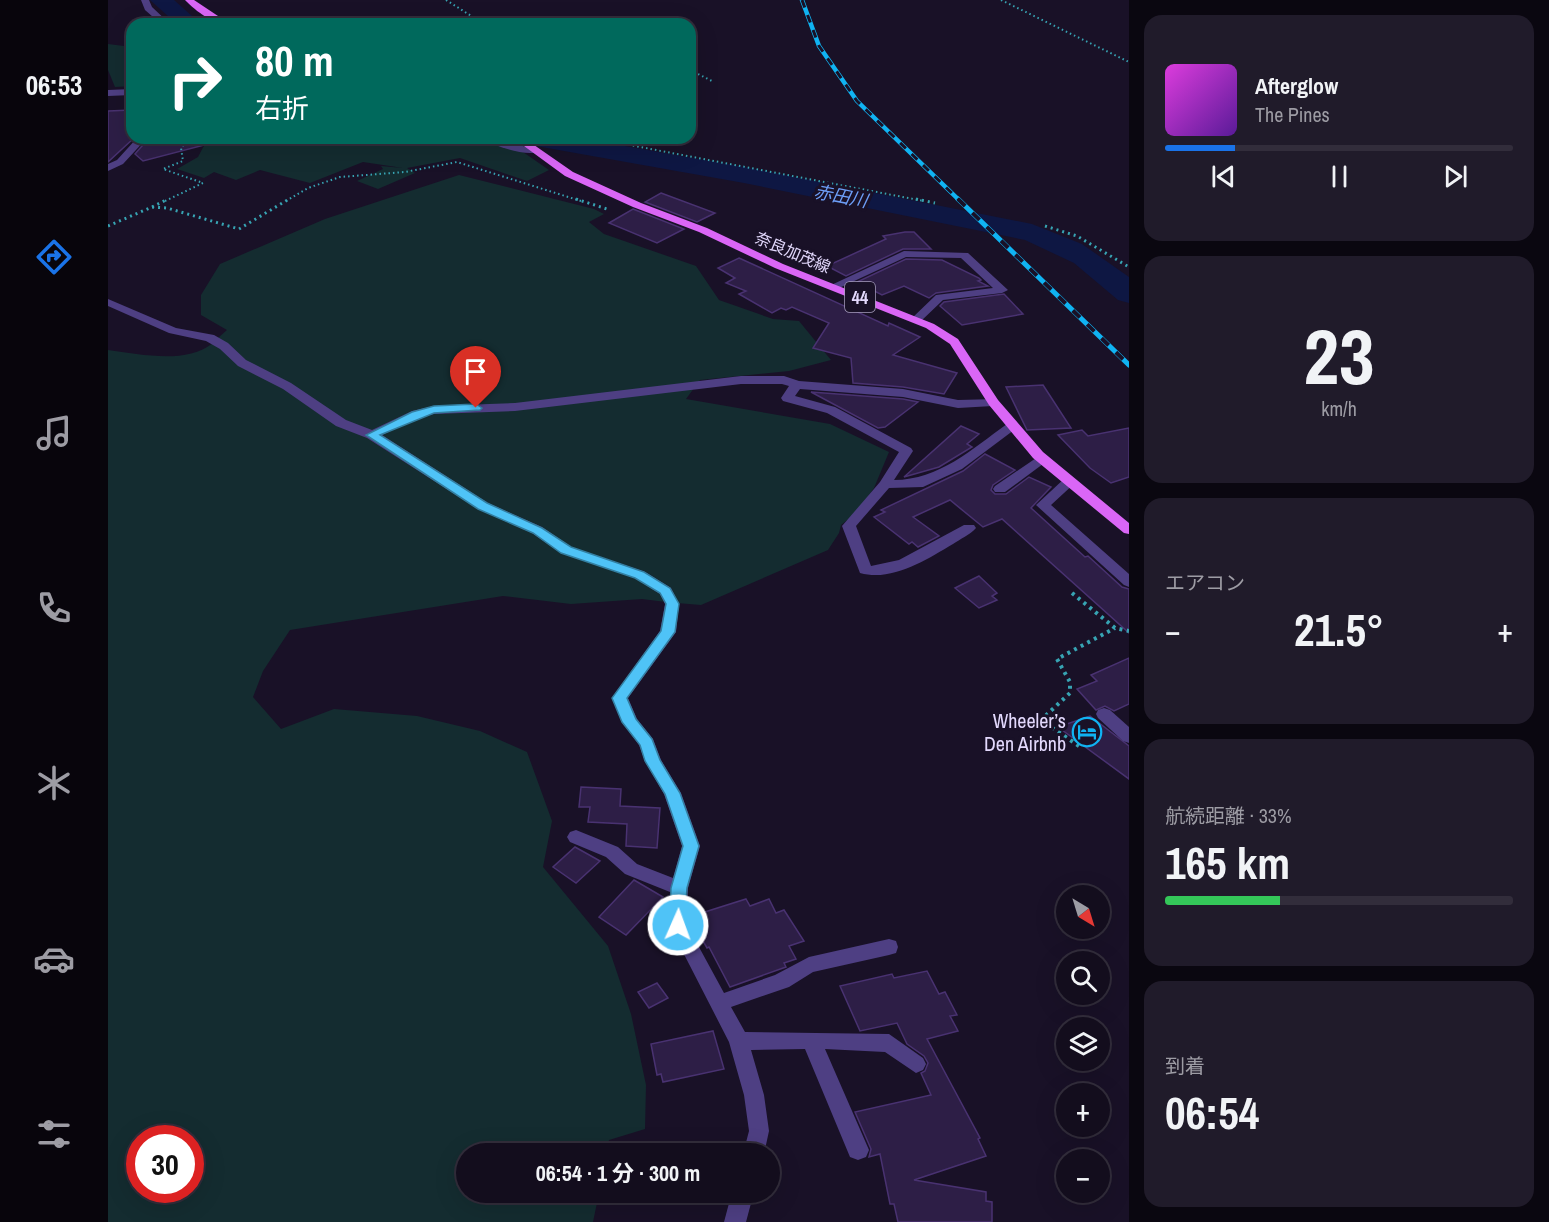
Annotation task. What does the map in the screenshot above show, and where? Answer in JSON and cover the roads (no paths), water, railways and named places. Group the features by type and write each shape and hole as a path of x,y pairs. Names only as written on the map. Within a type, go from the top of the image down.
{"main road":[{"path":"189,0 215,18"},
{"name":"奈良加茂線","path":"526,144 569,174 637,205 703,230 833,287 916,320 954,342 1012,427 1042,458 1129,530"}],"street":[{"path":"145,0 148,8 159,18"},
{"path":"108,93 126,92"},
{"path":"108,168 120,162 136,144"},
{"path":"502,144 533,150"},
{"path":"833,287 904,254 916,254 964,255 1002,290 940,297 916,320"},
{"path":"110,305 173,331 210,338 224,346 242,363 287,386 318,410 341,423 372,435 483,506 537,530 566,550 640,575 666,591 672,604 668,632 620,698 630,722 647,743 653,761 672,793 691,846 679,888 678,925 739,1041 754,1095 759,1131 756,1143"},
{"path":"372,435 416,414 434,410 515,407 581,401 741,380 784,380 797,385 903,393 958,404 993,402"},
{"path":"797,385 787,398 831,410 906,451 885,484 849,526 865,570 875,572 893,569 969,528"},
{"path":"885,484 918,484 957,466 1012,427"},
{"path":"1000,489 1042,458"},
{"path":"1070,481 1043,505 1129,582"},
{"path":"1104,714 1129,737"},
{"path":"576,837 612,852 631,869 679,888"},
{"path":"719,1003 782,981 809,965 889,947"},
{"path":"739,1041 811,1040 889,1043 916,1064"},
{"path":"811,1040 858,1150"},
{"path":"735,1222 740,1203"}],"waterway":[{"name":"赤田川","path":"161,0 183,18"},
{"name":"赤田川","path":"570,144 744,175 1032,233 1085,257 1129,294"}],"railway":[{"path":"802,0 819,46 857,101 960,201"},
{"path":"958,199 1129,365"}],"place":[{"name":"Wheeler’s Den Airbnb","path":"1087,732"}]}
